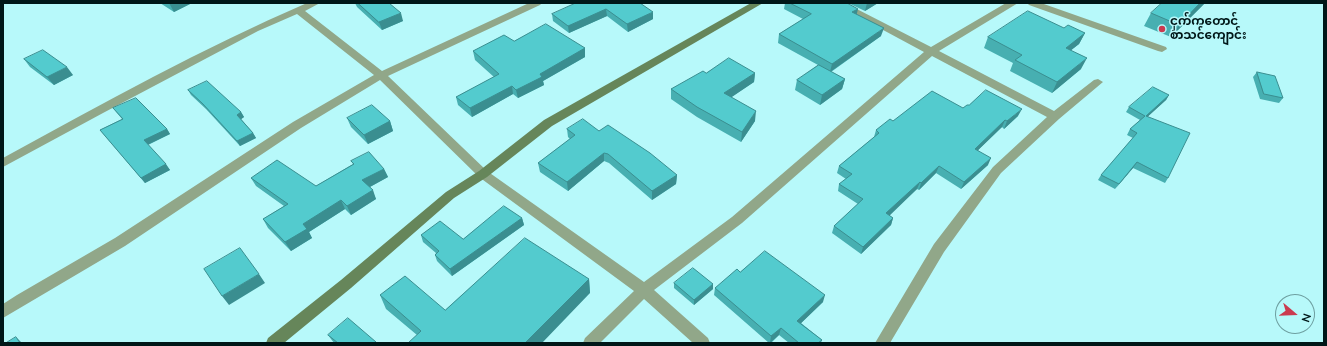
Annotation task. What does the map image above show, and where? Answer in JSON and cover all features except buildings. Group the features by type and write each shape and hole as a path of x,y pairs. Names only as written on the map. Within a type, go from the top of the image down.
{"main road":[{"path":"273,343 346,284 450,195 483,174 548,123 758,3"}],"street":[{"path":"3,163 99,110 255,29 315,3"},
{"path":"3,312 22,299 120,242 297,125 381,75 537,3"},
{"path":"838,3 1055,116"},
{"path":"590,343 644,290 737,220 930,52 1013,3"},
{"path":"1032,3 1162,49"},
{"path":"298,10 381,75 483,174 644,290 703,343"},
{"path":"882,343 939,248 997,170 1055,116 1098,82"}],"place":[{"name":"ငှက်ကတောင် စာသင်ကျောင်း","path":"1162,29"}]}
